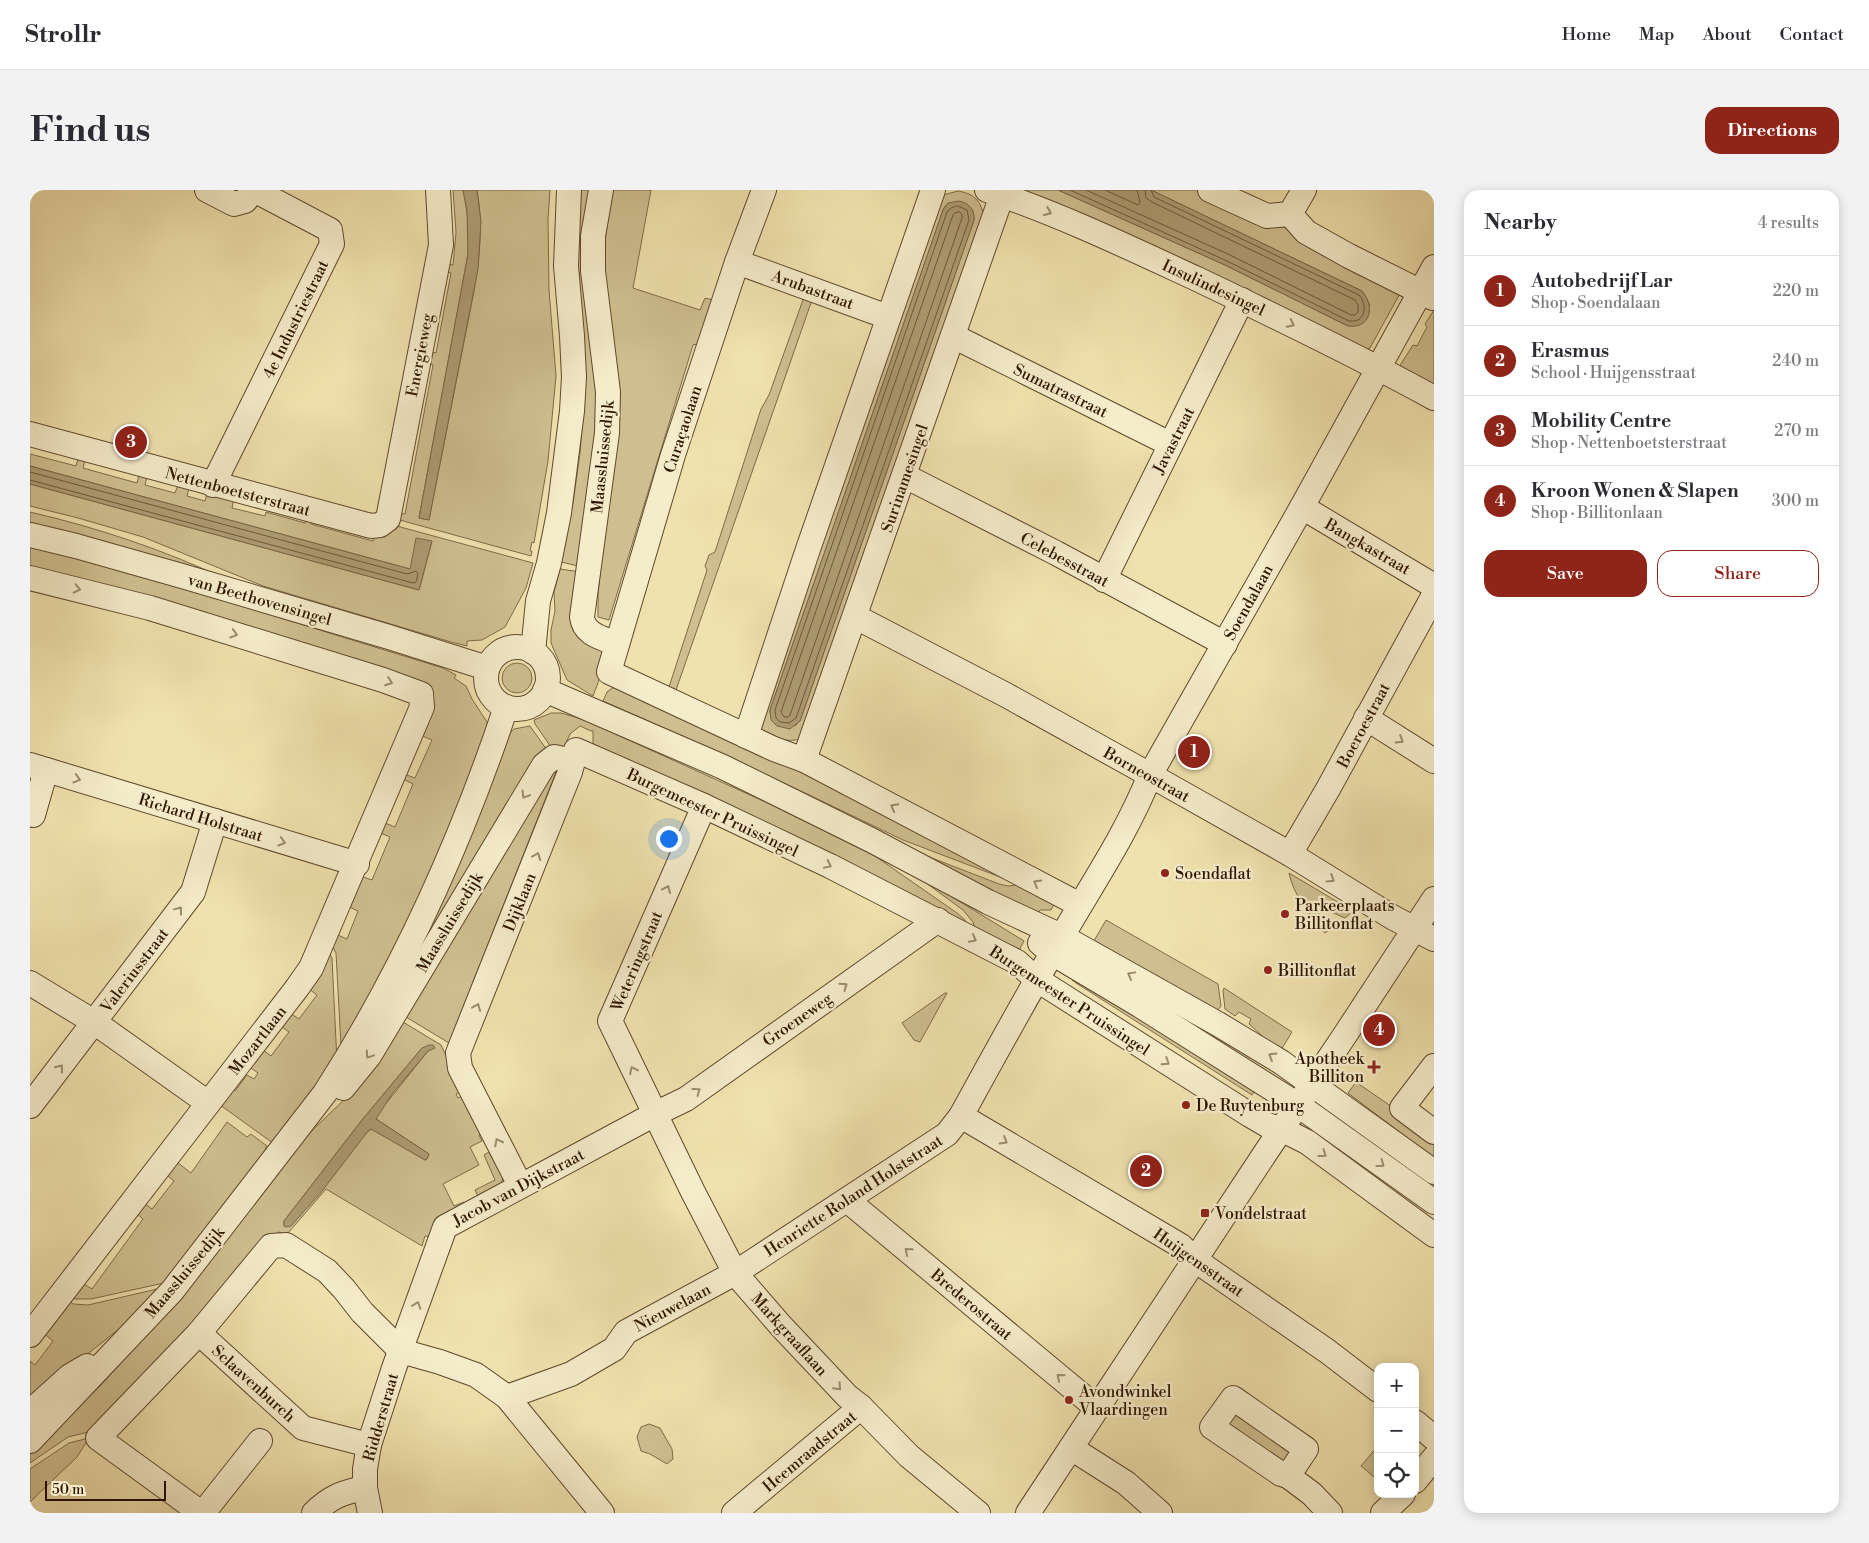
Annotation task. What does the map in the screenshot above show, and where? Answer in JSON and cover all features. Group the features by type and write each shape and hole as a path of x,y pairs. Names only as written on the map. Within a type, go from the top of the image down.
{"street":[{"name":"4e Industriestraat","path":"207,190 234,204 245,201 253,190 330,230 332,244 213,484"},
{"name":"Energieweg","path":"388,519 440,245 438,190"},
{"path":"525,650 526,620 538,601 547,569 562,490 572,411 574,378 566,266 569,190"},
{"name":"Maassluissedijk","path":"601,190 593,236 593,271 608,392 607,433 582,617 583,625 592,634 617,644"},
{"name":"Curaçaolaan","path":"746,736 609,672 673,455 737,262 764,190"},
{"path":"932,190 746,736 804,760 1080,905"},
{"path":"1210,190 1267,216 1290,214"},
{"path":"1290,214 1304,190"},
{"name":"Insulindesingel","path":"995,192 1028,204 1137,251 1242,300 1379,368 1434,398"},
{"name":"Surinamesingel","path":"804,760 856,617 953,336 995,192"},
{"path":"1290,214 1306,232 1427,295"},
{"name":"Arubastraat","path":"737,262 888,317"},
{"name":"Soendalaan","path":"1057,945 1139,803 1150,775 1379,368 1427,295 1434,267"},
{"name":"Javastraat","path":"1104,580 1242,300"},
{"name":"Sumatrastraat","path":"953,336 1170,444"},
{"name":"Nettenboetsterstraat","path":"30,434 371,526 380,525 388,519"},
{"name":"Celebesstraat","path":"904,476 1056,553 1224,644"},
{"name":"Bangkastraat","path":"1302,507 1434,586"},
{"name":"van Beethovensingel","path":"30,535 182,576 487,668"},
{"name":"Mozartlaan","path":"30,578 150,608 384,680 421,694 422,707 357,864 311,968 298,988 30,1335"},
{"name":"Boeroestraat","path":"1290,854 1434,595"},
{"name":"Borneostraat","path":"856,617 1006,695 1150,775 1290,854 1392,917 1424,933"},
{"path":"511,648 525,650 539,656 546,668 545,690 541,698 525,708 515,709 506,707 499,704 489,692 486,684 487,668 499,653 511,648"},
{"name":"Burgemeester Pruissingel","path":"545,690 723,767 871,840 988,902 1057,945 1141,1006 1298,1105 1434,1202"},
{"name":"Maassluissedijk","path":"30,1441 172,1291 325,1093 387,988 432,899 475,794 506,707"},
{"path":"1366,718 1434,761"},
{"name":"Maassluissedijk","path":"325,1093 341,1091 369,1056 544,765 554,757 575,756"},
{"name":"Burgemeester Pruissingel","path":"575,756 704,806 830,866 1017,962 1036,978 1250,1115 1267,1125 1307,1142 1434,1235"},
{"name":"Dijklaan","path":"520,1185 460,1068 458,1053 575,756"},
{"name":"Richard Holstraat","path":"30,814 32,815 38,767 357,864"},
{"name":"Weteringstraat","path":"654,1114 610,1021 704,806"},
{"name":"Valeriusstraat","path":"30,1106 193,892 215,821"},
{"path":"1028,1513 1312,1084 1424,933 1434,898"},
{"name":"Groeneweg","path":"654,1114 686,1099 938,920"},
{"name":"Burgemeester Pruissingel","path":"1057,945 1218,1024 1281,1062 1434,1172"},
{"name":"Henriette Roland Holststraat","path":"735,1273 947,1134 961,1116 1036,978 1057,945"},
{"path":"30,983 94,1022 208,1103"},
{"path":"1434,1066 1402,1108 1434,1132"},
{"name":"Jacob van Dijkstraat","path":"401,1351 445,1227 654,1114"},
{"name":"Markgraaflaan","path":"654,1114 735,1273 781,1326 847,1396 861,1407 909,1456 978,1513"},
{"name":"Huijgensstraat","path":"961,1116 1181,1246 1195,1260 1327,1351 1374,1387"},
{"name":"Brederostraat","path":"847,1200 1097,1408"},
{"name":"Sclaavenburch","path":"202,1513 98,1438 199,1333 271,1246 286,1245 327,1271 344,1288 362,1312 401,1351"},
{"name":"Nieuwelaan","path":"507,1397 571,1374 614,1349 626,1332 735,1273"},
{"name":"Sclaavenburch","path":"199,1333 303,1428 369,1445"},
{"path":"30,1412 70,1376 116,1350"},
{"path":"401,1351 476,1375 507,1397 602,1513"},
{"name":"Ridderstraat","path":"370,1513 365,1488 365,1469 369,1445 401,1351"},
{"name":"Heemraadstraat","path":"746,1510 861,1407"},
{"path":"1419,1425 1434,1438"},
{"path":"202,1513 260,1441"},
{"path":"1071,1448 1126,1483 1160,1513"},
{"path":"1419,1476 1434,1458"},
{"path":"1288,1476 1312,1494 1330,1513"},
{"path":"314,1513 324,1503 345,1491 365,1488"},
{"path":"1383,1513 1399,1498"}],"shaded area":[{"path":"453,190 463,190 468,222 468,254 419,518 429,520 474,291 480,241 480,215 477,190 550,190 548,219 549,290 556,376 548,461 534,543 532,542 530,551 532,551 531,556 396,519 397,513 405,514 433,365 426,363 428,351 436,353 451,273 444,271 445,264 453,265 456,232"},
{"path":"580,190 595,190 602,386 582,567 561,562 573,503 580,453 585,391 578,260"},
{"path":"612,190 651,190 633,288 700,310 705,298 713,300 698,344 693,345 609,620 598,617 598,594 619,396 604,274 608,214"},
{"path":"1021,190 1058,190 1225,265 1348,326 1370,305 1362,291 1151,190 1201,190 1283,221 1300,240 1299,242 1402,290 1370,348 1363,351"},
{"path":"958,191 965,192 974,197 982,210 984,222 802,738 797,740 780,739 760,727 936,203 943,195","holes":["967,204 973,211 974,220 800,721 795,726 770,713 770,710 943,210 945,206"]},
{"path":"804,297 812,300 676,690 669,687 707,570 705,566 709,555 715,552 761,409 769,395"},
{"path":"1434,310 1434,390 1399,367 1413,345 1417,346 1427,327 1425,324"},
{"path":"30,454 76,466 79,455 86,457 83,468 137,483 140,471 148,473 145,485 175,493 179,482 190,485 187,496 205,501 208,490 234,498 232,508 265,516 266,512 305,523 307,517 312,518 311,524 373,541 374,535 393,525 533,563 526,588 505,627 482,640 467,641 467,646 263,586 143,537 30,506 30,484 419,590 432,541 410,569 30,466"},
{"path":"30,512 81,525 131,541 180,559 228,580 30,526"},
{"path":"30,545 232,598 232,603 443,668 456,675 454,678 466,686 487,722 487,727 422,906 341,1046 336,953 331,944 333,933 347,939 358,911 345,905 357,875 372,880 390,837 376,831 380,821 395,827 413,784 399,777 401,773 415,778 432,740 418,734 432,699 30,567"},
{"path":"560,569 581,572 607,659 593,696 567,680 551,643 551,630 555,611 554,592"},
{"path":"517,663 523,664 531,672 531,684 523,692 517,693 511,692 503,684 502,678 503,672 511,664"},
{"path":"618,684 827,778 1008,880 903,840 728,756 603,701 607,692"},
{"path":"551,713 561,713 582,719 770,804 875,856 957,913 966,923 593,746 593,731 580,726 570,734 564,747 551,747 534,720"},
{"path":"530,726 549,753 393,991 510,733 514,729"},
{"path":"553,770 556,772 449,1043 406,1017"},
{"path":"901,846 999,884 1008,886 1026,884 1057,899 1051,910 1040,910 1037,917"},
{"path":"907,869 1024,941 1016,956 976,933 973,922 963,910"},
{"path":"1289,873 1353,911 1345,918 1309,902 1331,928 1325,933 1299,898"},
{"path":"1106,920 1218,984 1221,1006 1218,1010 1185,998 1091,946"},
{"path":"326,947 332,958 337,1062 277,1146 216,1102 228,1087 235,1091 247,1075 254,1079 258,1073 245,1064 259,1047 271,1056 289,1032 277,1023 287,1011 299,1019 317,995 305,986"},
{"path":"1076,974 1256,1088 1252,1095 1076,983 1072,980"},
{"path":"1224,988 1292,1032 1281,1050 1271,1044 1249,1024 1251,1019 1239,1012 1235,1016 1225,1009"},
{"path":"947,993 920,1042 914,1040 902,1023"},
{"path":"403,1022 441,1045 463,1090 456,1094 458,1098 462,1096 484,1132 479,1135 482,1141 470,1147 479,1165 443,1184 454,1206 464,1202 468,1209 457,1214 454,1209 446,1212 449,1218 436,1238 425,1236 422,1246 326,1189 288,1233 279,1232 276,1234 105,1428 68,1437 30,1463 30,1454 101,1385 173,1306 302,1140 366,1079","holes":["422,1048 431,1049 376,1116 376,1119 429,1154 427,1159 425,1160 372,1129 368,1131 322,1190 284,1226 284,1221 362,1120"]},
{"path":"1356,1082 1434,1136 1434,1158 1348,1093"},
{"path":"227,1122 247,1137 251,1134 267,1146 265,1149 271,1153 173,1281 91,1299 75,1299 68,1295 79,1281 92,1289 143,1219 134,1211 141,1201 152,1209 174,1181 163,1172 173,1159 191,1173"},
{"path":"489,1152 503,1178 501,1184 478,1196 475,1190 495,1180 484,1155"},
{"path":"157,1289 160,1294 149,1305 65,1372 30,1403 30,1361 35,1365 53,1341 41,1331 66,1298 73,1304 88,1305"},
{"path":"1235,1409 1293,1445 1283,1466 1228,1431 1228,1413"},
{"path":"649,1424 660,1428 672,1449 673,1459 667,1464 641,1451 637,1437 641,1427"},
{"path":"89,1438 77,1457 30,1502 30,1469 69,1443"},
{"path":"1374,1451 1374,1477 1361,1466"}],"water":[{"path":"463,190 477,190 481,221 478,269 429,520 419,518 468,254 467,211"},
{"path":"1058,190 1151,190 1362,291 1369,303 1366,320 1356,326 1348,326 1225,265"},
{"path":"959,201 966,203 971,208 974,220 800,721 790,729 777,726 771,720 770,710 943,210 948,203"},
{"path":"30,466 410,569 416,538 432,541 419,590 30,484"},
{"path":"433,1045 435,1048 428,1051 392,1094 376,1119 429,1154 427,1159 425,1160 371,1129 322,1191 291,1226 284,1226 284,1221 362,1120 422,1048"}],"place":[{"name":"Mobility Centre","path":"131,442"},
{"name":"Autobedrijf Lar","path":"1194,752"},
{"name":"Soendaflat","path":"1165,873"},
{"name":"Parkeerplaats Billitonflat","path":"1285,914"},
{"name":"Billitonflat","path":"1268,970"},
{"name":"Kroon Wonen & Slapen","path":"1379,1030"},
{"name":"Apotheek Billiton","path":"1374,1067"},
{"name":"De Ruytenburg","path":"1186,1105"},
{"name":"Erasmus","path":"1146,1171"},
{"name":"Vondelstraat","path":"1205,1213"},
{"name":"Avondwinkel Vlaardingen","path":"1069,1400"}]}
